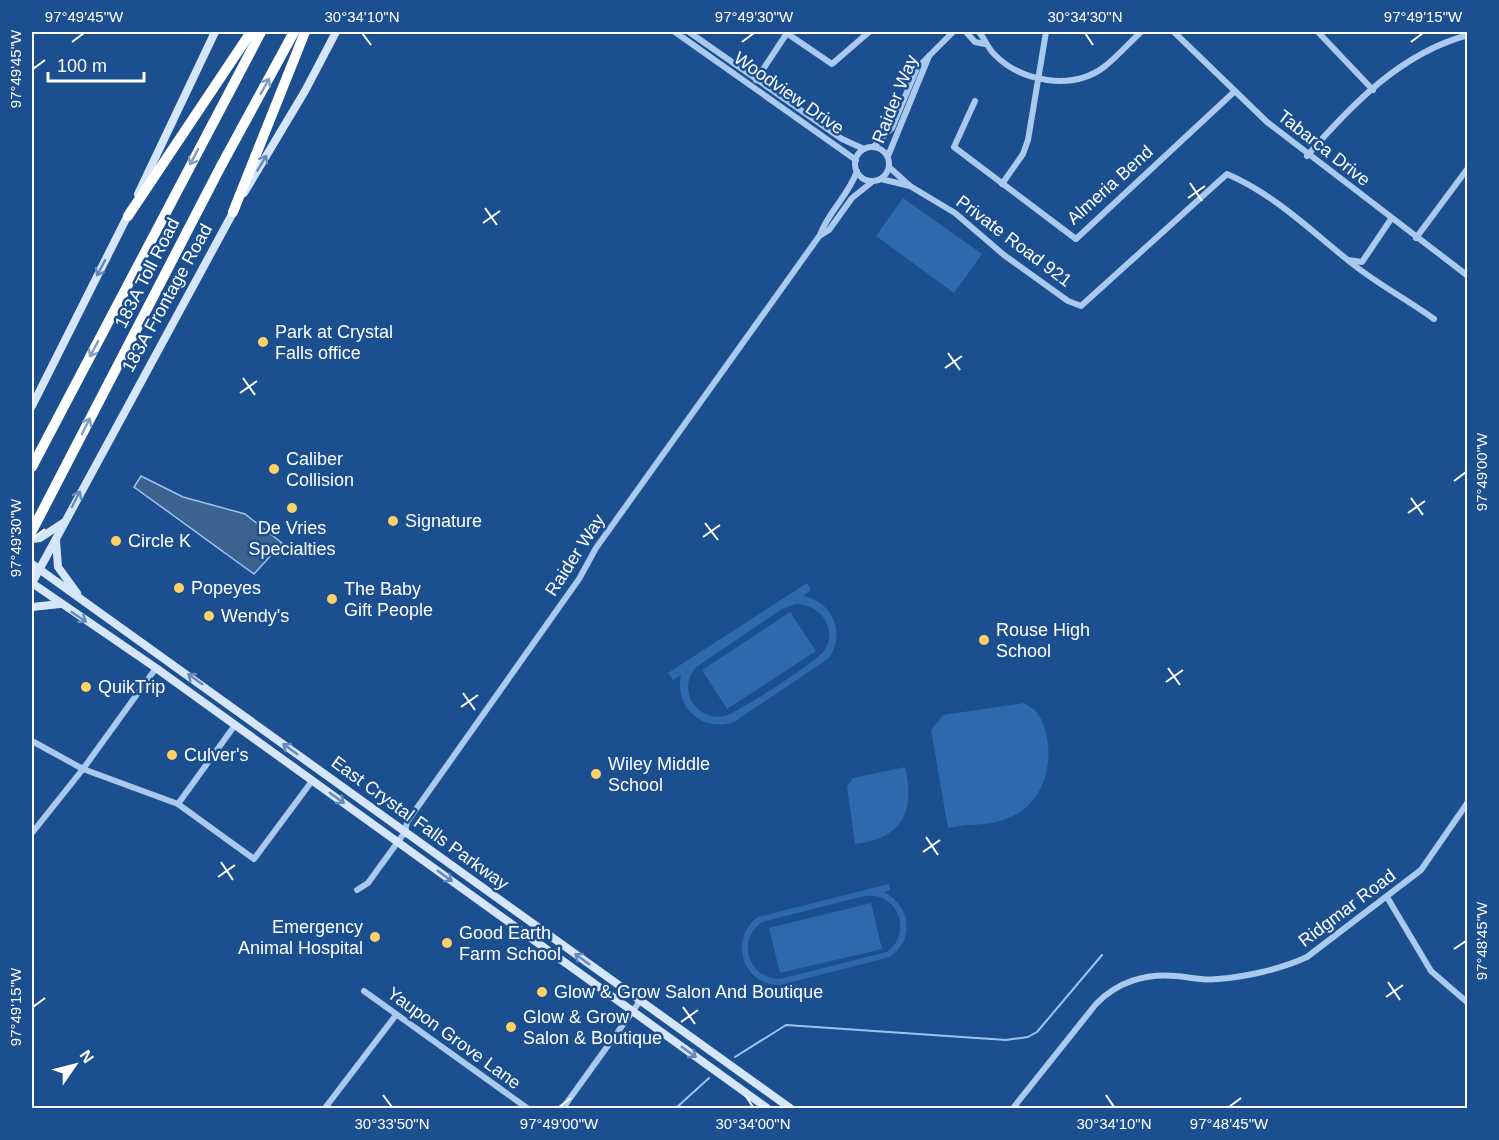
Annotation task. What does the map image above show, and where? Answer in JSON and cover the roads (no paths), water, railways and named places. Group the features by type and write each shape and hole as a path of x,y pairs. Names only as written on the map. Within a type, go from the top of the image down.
{"highway":[{"path":"128,216 251,32"},
{"name":"183A Toll Road","path":"32,467 261,32"},
{"name":"183A Toll Road","path":"32,531 221,166 294,32"},
{"path":"233,212 305,32"}],"main road":[{"path":"32,406 128,216 215,32"},
{"name":"183A Frontage Road","path":"32,583 233,212 305,91 336,32"},
{"path":"32,539 40,538 65,521"},
{"path":"56,540 58,567 82,601"},
{"name":"East Crystal Falls Parkway","path":"32,564 790,1108"},
{"name":"East Crystal Falls Parkway","path":"32,583 156,668 768,1108"},
{"path":"32,607 60,604"},
{"path":"235,725 242,714"},
{"path":"312,781 320,771"},
{"path":"518,929 525,919"},
{"path":"752,1098 758,1085"}],"street":[{"name":"Woodview Drive","path":"675,32 856,160"},
{"name":"Woodview Drive","path":"689,32 842,139 864,149"},
{"path":"752,87 786,32 832,64 869,32"},
{"name":"Raider Way","path":"873,147 891,128 917,68 952,32"},
{"path":"966,32 975,42 985,44"},
{"path":"979,32 985,44 995,55 1014,69 1040,79 1063,81 1083,78 1104,67 1141,32"},
{"path":"1002,184 1023,154 1040,79 1046,32"},
{"name":"Tabarca Drive","path":"1174,32 1267,122 1307,156 1467,276"},
{"path":"1318,32 1373,90"},
{"path":"1447,32 1449,40"},
{"path":"1307,156 1328,132 1402,63 1449,40 1467,35"},
{"name":"Raider Way","path":"888,156 930,53"},
{"name":"Almeria Bend","path":"975,100 954,147 1076,239 1235,91"},
{"path":"873,147 888,156 890,167 881,179 872,182 864,179 856,171 856,160 864,149 873,147"},
{"name":"Private Road 921","path":"890,167 910,186 955,213 1004,255 1068,300 1081,306 1227,174 1287,210 1375,281 1401,295 1434,319"},
{"path":"1416,238 1467,168"},
{"name":"Raider Way","path":"357,890 368,883 398,842 405,832 407,822 579,579 596,548 820,235 824,225 848,191 856,171"},
{"name":"Private Road 921","path":"881,179 910,186"},
{"name":"Raider Way","path":"820,235 829,230 852,198 872,182"},
{"path":"1347,260 1362,262 1391,219"},
{"path":"32,833 156,668"},
{"path":"178,804 235,725"},
{"path":"32,741 83,768 178,804 254,859 312,781"},
{"name":"Ridgmar Road","path":"1013,1108 1096,1004 1112,990 1131,981 1157,976 1220,979 1298,961 1316,952 1387,897 1428,861 1467,802"},
{"path":"1387,897 1431,971 1467,1003"},
{"name":"Yaupon Grove Lane","path":"364,991 527,1108"},
{"path":"563,1108 640,1001"},
{"path":"325,1108 396,1014"}],"waterway":[{"path":"735,1057 786,1025 1006,1040 1028,1037 1037,1032 1102,955"},
{"path":"676,1108 709,1078"}],"place":[{"name":"Park at Crystal Falls office","path":"263,342"},
{"name":"Caliber Collision","path":"274,469"},
{"name":"De Vries Specialties","path":"292,508"},
{"name":"Signature","path":"393,521"},
{"name":"Circle K","path":"116,541"},
{"name":"Popeyes","path":"179,588"},
{"name":"The Baby Gift People","path":"332,599"},
{"name":"Wendy's","path":"209,616"},
{"name":"Rouse High School","path":"984,640"},
{"name":"QuikTrip","path":"86,687"},
{"name":"Culver's","path":"172,755"},
{"name":"Wiley Middle School","path":"596,774"},
{"name":"Emergency Animal Hospital","path":"375,937"},
{"name":"Good Earth Farm School","path":"447,943"},
{"name":"Glow & Grow Salon And Boutique","path":"542,992"},
{"name":"Glow & Grow Salon & Boutique","path":"511,1027"}]}
